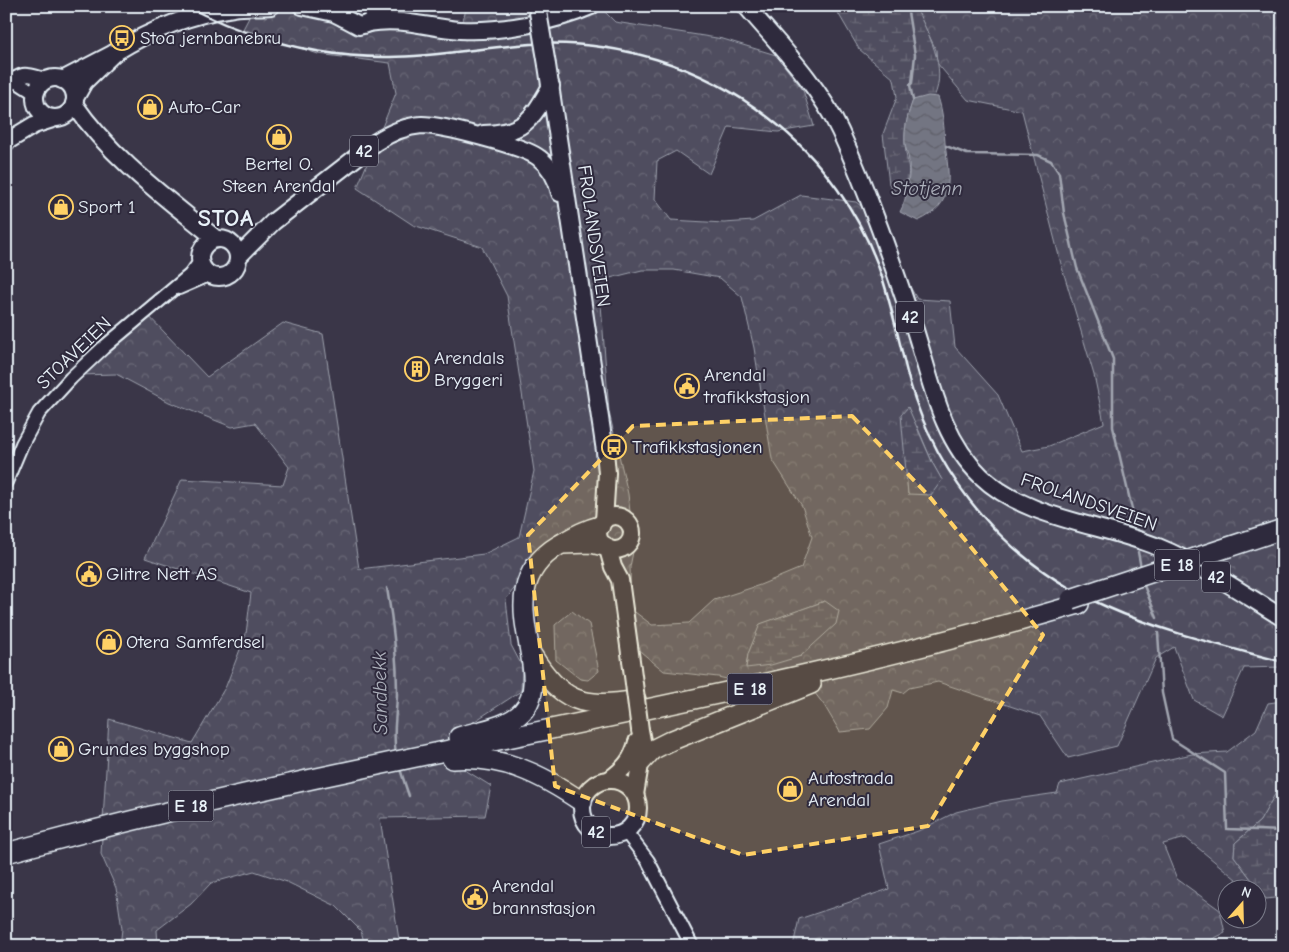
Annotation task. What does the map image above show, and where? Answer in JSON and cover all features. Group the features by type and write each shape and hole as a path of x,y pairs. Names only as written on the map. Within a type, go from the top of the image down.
{"highway":[{"name":"E 18","path":"421,754 498,725 514,718 523,711 531,694 531,654 523,607 525,592 539,562 546,554 572,536 602,524"},
{"name":"E 18","path":"531,654 555,687 568,696 582,701 614,704 829,663 1075,601 1283,529"},
{"name":"E 18","path":"6,843 377,762 743,690 881,658 1075,601 1283,536"},
{"path":"561,544 582,543 606,547"},
{"name":"E 18","path":"640,762 652,750 670,741 881,658"},
{"name":"E 18","path":"421,754 684,692"},
{"name":"E 18","path":"421,754 490,759 514,765 536,775 582,802"},
{"name":"E 18","path":"6,853 377,762"}],"main road":[{"path":"8,141 36,98 38,88 114,53 136,39 169,25 232,8 271,6"},
{"path":"302,6 334,13 343,12 359,26 385,20 417,22 460,30 487,29 550,19 591,6"},
{"path":"369,23 376,14 377,6"},
{"path":"385,6 417,22"},
{"name":"FROLANDSVEIEN","path":"537,6 551,86 607,473 626,521"},
{"name":"FROLANDSVEIEN","path":"746,6 804,74 821,98 841,133 895,274 944,422 966,460 982,477 1010,497 1038,509 1151,544 1189,561 1283,618"},
{"path":"8,141 34,125 67,109 84,82 114,53"},
{"path":"55,80 71,87 67,109"},
{"name":"42","path":"470,134 501,134 522,126 532,117 551,86"},
{"path":"36,98 41,112 67,109 182,213 219,239 233,245 238,257"},
{"name":"42","path":"203,264 217,278 229,275 237,265 238,257 273,222 376,142 397,130 423,125 470,134 526,151 547,164 556,177 570,238 576,253"},
{"path":"182,213 198,243 203,264"},
{"name":"42","path":"219,239 238,237 273,222"},
{"path":"203,264 205,244 219,239"},
{"name":"FROLANDSVEIEN","path":"602,524 607,473"},
{"path":"602,524 617,517 626,521"},
{"name":"42","path":"626,521 631,532 626,546 620,580 643,746 635,795 638,811 632,826 626,832 610,836 594,832 584,818 582,802 592,786 609,780 624,769 633,757 640,730"},
{"name":"42","path":"602,524 598,537 606,547 620,580"},
{"path":"606,547 617,550 626,546"},
{"path":"609,780 624,784 635,795"}],"street":[{"path":"8,83 21,74 55,80"},
{"path":"8,83 19,83 36,98"},
{"name":"STOAVEIEN","path":"6,482 22,444 39,413 102,348 203,264"},
{"path":"626,832 648,860 692,946"}],"highlighted area":[{"path":"852,416 929,496 1043,635 928,826 743,855 555,786 528,535 633,426"}],"green space":[{"path":"255,6 330,6 424,24 461,27 467,6 599,6 615,22 723,39 776,55 803,90 814,126 778,132 729,127 709,174 676,151 657,161 655,199 671,220 724,223 753,221 801,195 856,202 878,220 900,269 917,299 950,301 955,347 998,395 1022,451 1049,446 1104,423 1094,375 1061,264 1022,111 968,100 937,63 936,50 915,6 1283,6 1283,667 1244,668 1222,716 1194,700 1174,647 1156,658 1117,746 1068,758 1040,716 938,682 909,688 903,693 893,690 888,708 870,729 840,732 811,688 748,684 718,677 664,671 641,652 607,553 580,539 535,562 506,599 511,645 522,666 521,691 455,734 457,765 491,786 485,816 380,818 400,946 365,946 361,931 336,906 287,882 254,871 211,883 191,904 157,930 158,946 120,946 122,929 116,888 101,854 109,719 192,743 226,686 246,634 251,593 145,558 182,479 283,485 289,467 255,423 232,427 169,402 116,374 79,375 145,312 207,377 283,323 323,334 359,569 484,554 519,537 534,471 507,296 482,247 413,225 357,188 396,93 390,63 318,54 243,29","holes":["642,270 674,270 720,278 742,297 754,348 772,459 802,506 812,537 801,568 760,585 714,600 689,623 652,625 631,609 630,567 634,547 628,494 609,412 601,304 610,278","917,426 942,480 908,494 906,469","825,601 801,656 746,667 748,654 761,624"]},
{"path":"834,6 915,6 935,51 938,62 938,86 934,97 913,100 905,132 909,170 904,188 898,195 889,184 883,134 897,97 894,79 859,49"},
{"path":"908,407 942,480 931,495 908,494 901,415"},
{"path":"825,601 839,611 836,624 801,656 771,665 746,668 748,654 760,624"},
{"path":"572,611 589,624 599,671 588,680 580,679 556,660 555,625"},
{"path":"1283,701 1283,789 1278,790 1260,821 1235,843 1234,856 1252,880 1237,880 1186,838 1163,844 1177,879 1216,907 1216,930 1224,930 1225,933 1198,946 793,946 799,919 889,889 879,844 918,831 956,812 1002,801 1057,793 1060,784 1192,754 1227,752 1256,730 1268,703"},
{"path":"1278,789 1283,789 1283,897 1266,899 1266,880 1252,880 1234,856 1235,843 1260,821"}],"water":[{"name":"Stotjenn","path":"928,96 938,97 940,103 944,125 948,179 947,189 939,207 918,221 900,212 908,188 909,174 905,132 913,100"}],"waterway":[{"path":"907,6 915,55 912,83 910,85 913,100"},
{"path":"946,146 967,154 1038,155 1051,161 1059,173 1064,213 1077,268 1113,359 1113,427 1135,522"},
{"path":"1138,552 1141,568"},
{"path":"1143,583 1157,618"},
{"name":"Sandbekk","path":"387,588 396,666 397,692 394,738 396,754"},
{"path":"1158,633 1162,693 1172,739 1225,773 1227,829 1283,831"},
{"name":"Sandbekk","path":"400,769 409,796"}],"railway":[{"path":"186,6 210,18 260,37 311,50 337,54 408,57 531,44 594,46 626,51 686,70 715,83 743,99 769,118 806,151 838,189 851,210 874,254 882,277 909,380 922,417 939,453 959,486 982,516 1009,544 1039,568 1072,589 1107,607 1172,631 1283,662"}],"place":[{"name":"Stoa jernbanebru","path":"122,38"},
{"name":"Auto-Car","path":"150,107"},
{"name":"Bertel O. Steen Arendal","path":"279,137"},
{"name":"Sport 1","path":"61,207"},
{"name":"Arendals Bryggeri","path":"417,369"},
{"name":"Arendal trafikkstasjon","path":"687,386"},
{"name":"Trafikkstasjonen","path":"614,447"},
{"name":"Glitre Nett AS","path":"89,574"},
{"name":"Otera Samferdsel","path":"109,642"},
{"name":"Grundes byggshop","path":"61,749"},
{"name":"Autostrada Arendal","path":"790,789"},
{"name":"Arendal brannstasjon","path":"475,897"}],"district":[{"name":"STOA","path":"226,218"}]}
